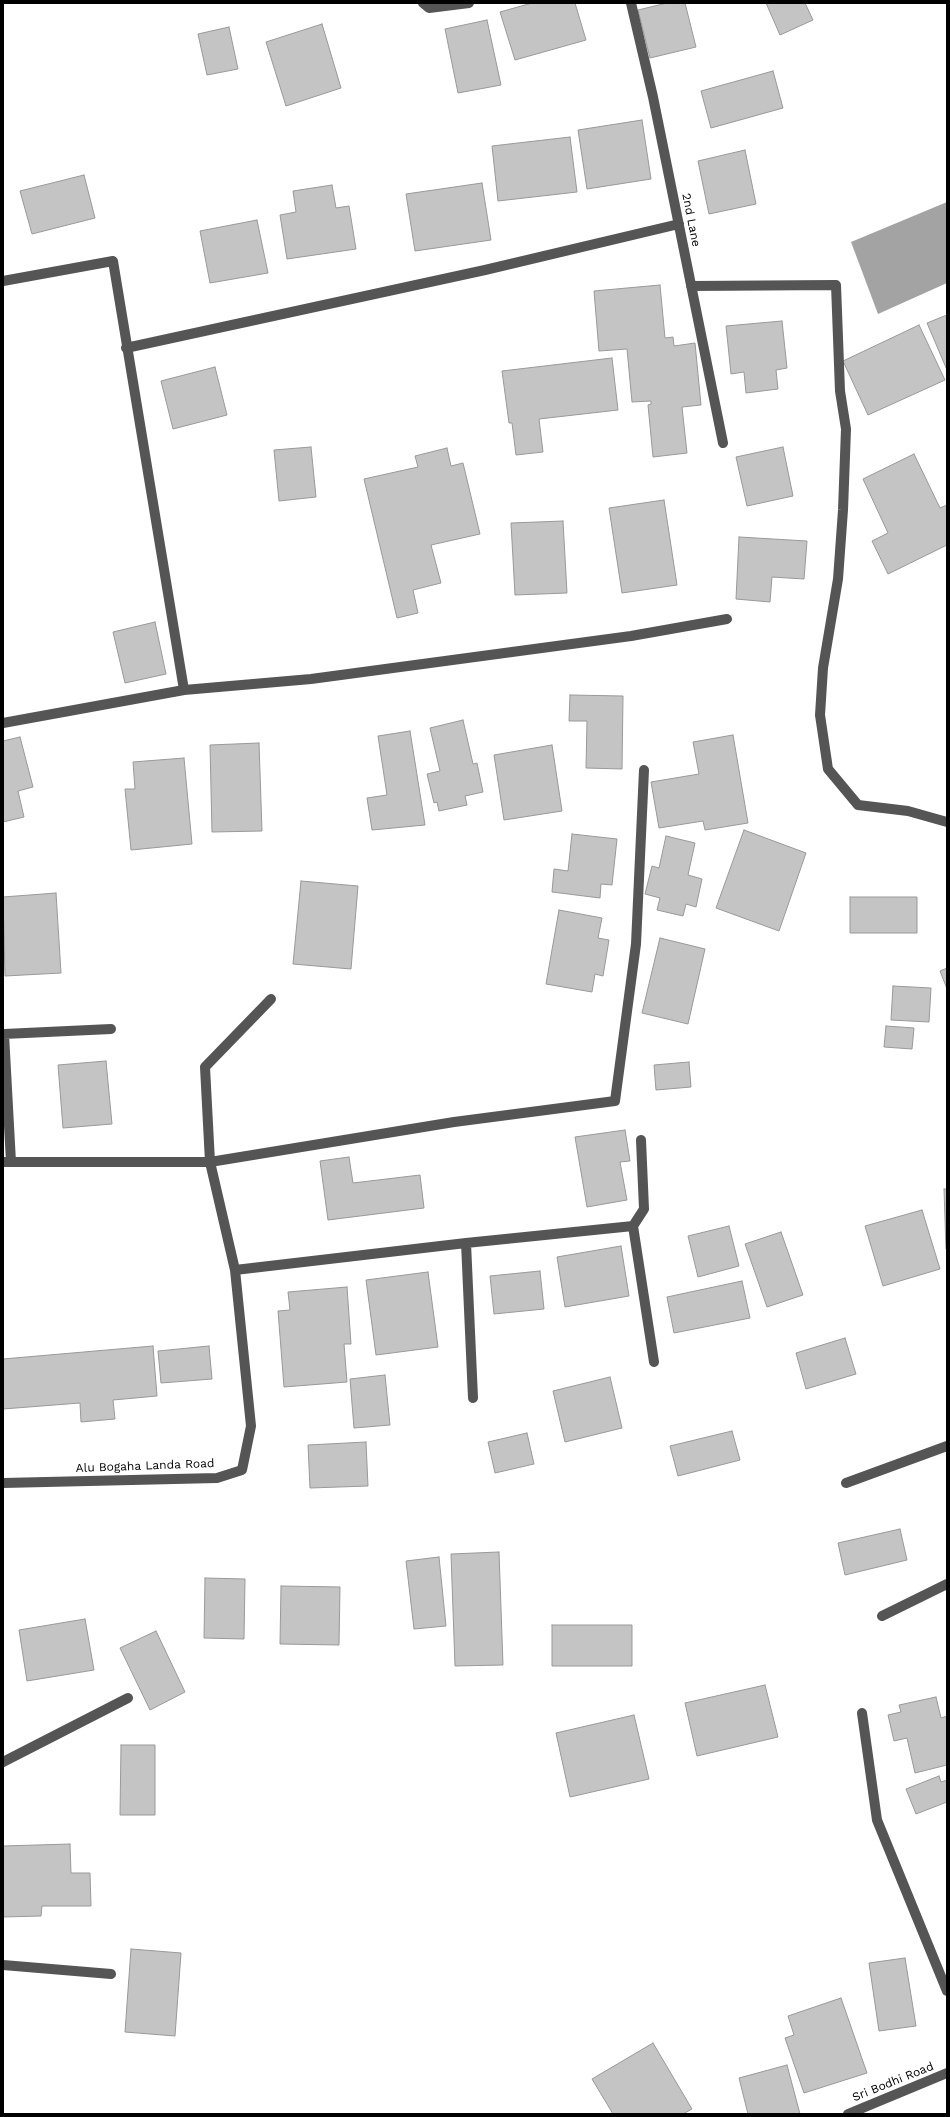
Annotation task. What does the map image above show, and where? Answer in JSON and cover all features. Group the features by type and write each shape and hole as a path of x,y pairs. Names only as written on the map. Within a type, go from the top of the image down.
{"street":[{"path":"423,3 429,8 469,3"},
{"name":"2nd Lane","path":"631,3 654,97 723,443"},
{"path":"126,348 485,270 679,224"},
{"path":"3,281 113,261 126,348 184,690"},
{"path":"691,286 836,286 840,391 846,429 843,510 838,578 823,668 820,715 828,769 858,805 908,811 947,822"},
{"path":"3,722 184,690 311,679 631,636 727,618"},
{"path":"111,1029 4,1034 7,1162 210,1162 454,1122 615,1101 636,944 644,770"},
{"path":"271,999 205,1067 210,1162 235,1270 466,1243 633,1226"},
{"path":"641,1140 644,1208 633,1226 654,1362"},
{"path":"466,1243 473,1398"},
{"name":"Alu Bogaha Landa Road","path":"3,1483 217,1478 242,1470 251,1426 235,1270"},
{"path":"846,1482 947,1446"},
{"path":"882,1616 947,1584"},
{"path":"3,1762 128,1698"},
{"path":"862,1714 877,1820 947,1991"},
{"path":"3,1965 111,1974"},
{"name":"Sri Bodhi Road","path":"848,2114 947,2073"}],"shaded area":[{"path":"947,202 947,283 878,314 851,242"}],"building":[{"path":"532,3 575,3 586,40 515,60 500,12"},
{"path":"667,3 685,3 696,47 650,58 638,10"},
{"path":"766,3 805,3 813,20 780,35"},
{"path":"487,20 501,85 458,93 445,29"},
{"path":"322,24 341,88 286,106 266,42"},
{"path":"229,27 238,69 207,75 198,34"},
{"path":"773,71 783,108 711,128 701,91"},
{"path":"642,120 651,179 587,189 578,130"},
{"path":"570,137 577,192 498,201 492,146"},
{"path":"745,150 756,204 709,214 698,161"},
{"path":"84,175 95,218 32,234 20,191"},
{"path":"482,183 491,240 415,251 406,194"},
{"path":"332,185 336,208 349,206 356,249 287,259 280,215 296,212 293,191"},
{"path":"257,220 268,273 210,283 200,231"},
{"path":"660,285 665,338 673,337 674,346 695,343 701,405 682,407 687,453 653,457 648,405 651,404 651,401 632,402 627,349 599,351 594,291"},
{"path":"947,315 947,370 927,323"},
{"path":"782,321 787,368 776,370 778,389 746,393 744,372 731,374 726,326"},
{"path":"919,325 945,380 868,415 843,361"},
{"path":"612,358 618,410 539,419 543,452 516,455 512,423 509,423 502,371"},
{"path":"215,367 227,415 173,429 161,381"},
{"path":"311,447 316,497 279,501 274,450"},
{"path":"783,447 793,496 747,506 736,457"},
{"path":"447,448 451,466 463,463 480,534 431,545 441,583 413,590 418,613 397,618 364,479 418,467 415,456"},
{"path":"914,454 940,508 947,505 947,545 888,574 872,541 888,533 863,479"},
{"path":"664,500 677,585 622,593 609,508"},
{"path":"563,521 567,593 515,595 511,523"},
{"path":"739,537 807,541 804,579 772,577 770,602 736,599"},
{"path":"155,622 166,674 125,683 113,632"},
{"path":"570,695 623,696 622,769 586,768 587,721 569,721"},
{"path":"463,720 473,764 477,763 483,792 465,796 467,805 439,811 437,802 434,803 427,774 440,771 430,728"},
{"path":"410,731 425,825 372,830 367,798 387,795 378,736"},
{"path":"733,735 748,823 705,830 703,821 659,828 651,782 699,774 693,742"},
{"path":"20,737 33,787 18,791 24,817 3,822 3,741"},
{"path":"259,743 262,831 212,832 210,745"},
{"path":"552,745 562,811 504,820 494,755"},
{"path":"184,758 192,844 131,850 125,789 135,789 133,762"},
{"path":"744,830 806,853 779,931 716,908"},
{"path":"572,834 617,839 612,885 601,884 600,898 552,892 554,869 568,871"},
{"path":"666,836 695,843 688,875 702,879 696,907 686,904 683,916 657,910 660,898 645,894 652,866 659,868"},
{"path":"301,881 358,886 351,969 293,964"},
{"path":"56,893 61,973 5,976 3,897"},
{"path":"850,897 917,897 917,933 850,933"},
{"path":"559,910 602,918 598,938 609,940 603,976 595,974 592,992 546,984"},
{"path":"660,938 705,949 688,1024 642,1013"},
{"path":"947,968 947,989 940,971"},
{"path":"893,986 931,988 929,1022 891,1020"},
{"path":"886,1026 914,1028 912,1049 884,1047"},
{"path":"106,1061 112,1124 63,1128 58,1065"},
{"path":"689,1062 691,1087 656,1090 654,1065"},
{"path":"625,1130 630,1161 620,1162 627,1200 587,1207 575,1137"},
{"path":"349,1157 353,1183 420,1175 424,1208 328,1220 320,1161"},
{"path":"944,1189 947,1189 947,1249 946,1249"},
{"path":"922,1210 940,1269 883,1286 865,1226"},
{"path":"729,1226 739,1266 698,1277 688,1236"},
{"path":"781,1232 803,1295 767,1307 745,1244"},
{"path":"621,1246 629,1296 565,1307 557,1257"},
{"path":"540,1271 544,1309 494,1314 490,1276"},
{"path":"428,1272 438,1347 376,1355 366,1280"},
{"path":"742,1281 750,1318 674,1333 667,1297"},
{"path":"347,1287 351,1344 344,1344 347,1382 284,1387 278,1311 290,1310 288,1292"},
{"path":"845,1338 856,1374 806,1389 796,1353"},
{"path":"153,1346 157,1396 113,1400 115,1419 81,1422 80,1403 3,1409 3,1359"},
{"path":"209,1346 212,1379 161,1383 158,1351"},
{"path":"385,1375 390,1425 354,1428 350,1379"},
{"path":"610,1377 622,1428 565,1442 553,1391"},
{"path":"732,1431 740,1460 678,1476 670,1446"},
{"path":"527,1433 534,1464 495,1473 488,1442"},
{"path":"366,1442 368,1486 310,1488 308,1445"},
{"path":"900,1529 907,1560 845,1575 838,1543"},
{"path":"499,1552 503,1665 455,1666 451,1554"},
{"path":"439,1557 446,1626 414,1629 406,1561"},
{"path":"205,1578 245,1579 244,1639 204,1638"},
{"path":"281,1586 340,1587 339,1645 280,1644"},
{"path":"85,1619 94,1670 27,1681 19,1630"},
{"path":"552,1625 632,1625 632,1666 552,1666"},
{"path":"156,1631 185,1692 150,1710 120,1648"},
{"path":"765,1685 778,1737 697,1756 685,1703"},
{"path":"936,1697 941,1718 947,1716 947,1765 915,1773 907,1738 894,1741 888,1715 901,1712 899,1705"},
{"path":"634,1715 649,1779 570,1797 556,1733"},
{"path":"121,1745 155,1745 155,1815 120,1815"},
{"path":"939,1776 941,1782 947,1780 947,1802 916,1814 906,1789"},
{"path":"70,1844 71,1873 90,1873 91,1906 42,1906 41,1916 3,1917 3,1846"},
{"path":"131,1949 181,1953 175,2036 125,2032"},
{"path":"905,1958 916,2026 879,2031 869,1963"},
{"path":"841,1998 867,2073 804,2093 785,2038 794,2035 788,2016"},
{"path":"653,2043 692,2109 683,2114 613,2114 592,2079"},
{"path":"787,2065 800,2114 748,2114 739,2078"}]}
